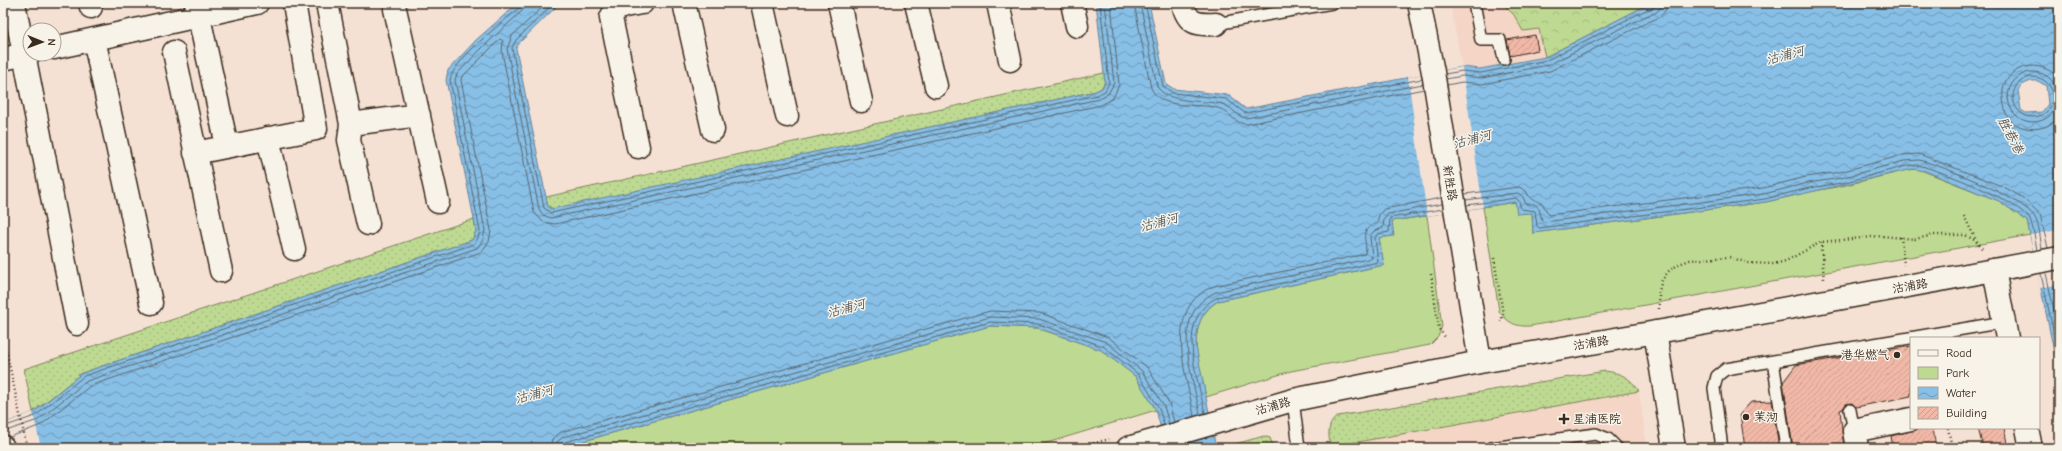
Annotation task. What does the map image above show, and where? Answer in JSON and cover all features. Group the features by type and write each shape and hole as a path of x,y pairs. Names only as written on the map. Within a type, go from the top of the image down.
{"street":[{"path":"14,3 19,56 77,324"},
{"path":"62,46 94,39 197,9 257,3"},
{"path":"195,152 316,129 294,3"},
{"path":"327,3 351,124 349,140 368,224"},
{"path":"638,147 611,18 613,12 617,8 642,3"},
{"path":"684,3 713,130"},
{"path":"762,3 787,116"},
{"path":"839,3 862,101"},
{"path":"916,3 936,86"},
{"path":"998,3 1010,60"},
{"path":"1072,3 1077,26"},
{"path":"1183,3 1185,13 1191,21 1201,25 1216,24"},
{"name":"新胜路","path":"1419,3 1433,72 1480,362"},
{"path":"197,9 227,146"},
{"path":"395,10 438,202"},
{"path":"94,39 151,303"},
{"path":"174,52 221,270"},
{"path":"351,124 419,115"},
{"path":"268,138 294,248"},
{"name":"沽浦路","path":"1128,448 1293,400 1480,362 1655,332 2059,258"},
{"path":"1994,270 2006,330"},
{"path":"1655,332 1674,448"},
{"path":"1855,440 1910,419"},
{"path":"2027,429 2031,448"}],"lane":[{"path":"1216,24 1283,7 1332,3"},
{"path":"1474,3 1481,40 1500,40 1504,59"},
{"path":"1955,337 2006,330"},
{"path":"1722,448 1714,388 1717,376 1726,369 1773,361 1910,343"},
{"path":"1773,361 1786,448"},
{"path":"1293,400 1299,448"},
{"path":"1850,410 1855,440"},
{"path":"1490,448 1596,434 1608,439 1617,448"}],"path":[{"path":"1964,216 1983,250"},
{"path":"1659,309 1659,291 1662,280 1669,271 1679,264 1690,260 1729,257 1748,263 1774,264 1786,261 1821,242 1864,237 1901,237 1915,239 1935,235 1958,234 1971,237 1978,242"},
{"path":"1901,237 1904,265"},
{"path":"1821,242 1824,279"},
{"path":"1494,258 1503,314 1501,323"},
{"path":"1431,274 1438,329 1445,337"},
{"path":"3,335 27,448"},
{"path":"1948,429 1952,448"}],"shaded area":[{"path":"1450,3 1502,3 1514,15 1523,31 1539,29 1545,57 1480,69 1462,67"},
{"name":"星浦医院","path":"1639,391 1647,448 1326,448"}],"green space":[{"path":"1502,3 1658,3 1643,7 1545,57 1539,29 1523,31 1514,15"},
{"path":"1104,73 1104,84 1096,91 555,209 548,207 546,197"},
{"path":"1918,169 1999,201 2027,221 2030,235 1530,326 1516,325 1506,319 1499,311 1483,207 1516,202 1532,213 1533,233 1766,202 1842,186 1907,170"},
{"path":"1427,216 1442,326 1438,337 1430,345 1291,371 1206,397 1197,358 1196,345 1200,321 1207,310 1218,301 1384,265 1379,238 1392,221"},
{"path":"474,219 476,231 472,240 82,373 33,412 24,369"},
{"path":"990,326 1037,328 1101,350 1135,376 1156,410 1030,448 559,448"},
{"path":"1605,371 1625,376 1639,391 1330,447 1330,426 1334,419 1338,416"},
{"path":"1264,436 1270,438 1274,448 1220,448"}],"water":[{"path":"518,3 560,3 519,43 516,48 548,207 551,209 1096,91 1102,88 1105,83 1096,3 1149,3 1166,84 1174,89 1228,95 1246,109 1462,67 1480,69 1545,57 1643,7 1658,3 2059,3 2059,376 2027,221 1999,201 1925,171 1913,169 1766,202 1533,233 1532,213 1517,214 1515,202 1392,221 1394,236 1379,238 1384,265 1218,301 1203,315 1197,332 1196,346 1216,448 1166,448 1156,410 1135,376 1101,350 1038,328 990,326 559,448 3,448 3,424 34,412 82,373 472,240 476,231 446,80 448,70 476,40","holes":["2031,81 2038,81 2046,86 2048,104 2042,112 2026,113 2021,110 2018,90 2024,84"]}],"pier":[{"path":"1462,67 1483,207 1427,216 1408,77"},
{"path":"2059,230 2059,284 2040,288 2030,235"},
{"path":"33,412 41,448 3,448 3,424"}],"building":[{"path":"1535,35 1538,50 1510,56 1507,40"},
{"path":"1910,346 1910,396 1856,407 1852,403 1846,404 1843,409 1840,410 1844,448 1793,448 1783,382 1796,365"},
{"path":"1772,401 1779,448 1745,448 1740,414 1751,402"},
{"path":"1918,429 1933,429 1936,448 1893,448 1891,436"},
{"path":"1978,429 2004,429 2008,448 1983,448"}],"place":[{"name":"港华燃气","path":"1897,355"},
{"name":"茉沏","path":"1746,417"},
{"name":"星浦医院","path":"1564,419"}],"water label":[{"name":"沽浦河","path":"1785,55"},
{"name":"胜巷港","path":"2011,135"},
{"name":"沽浦河","path":"1472,139"},
{"name":"沽浦河","path":"1159,222"},
{"name":"沽浦河","path":"846,308"},
{"name":"沽浦河","path":"534,394"}]}
